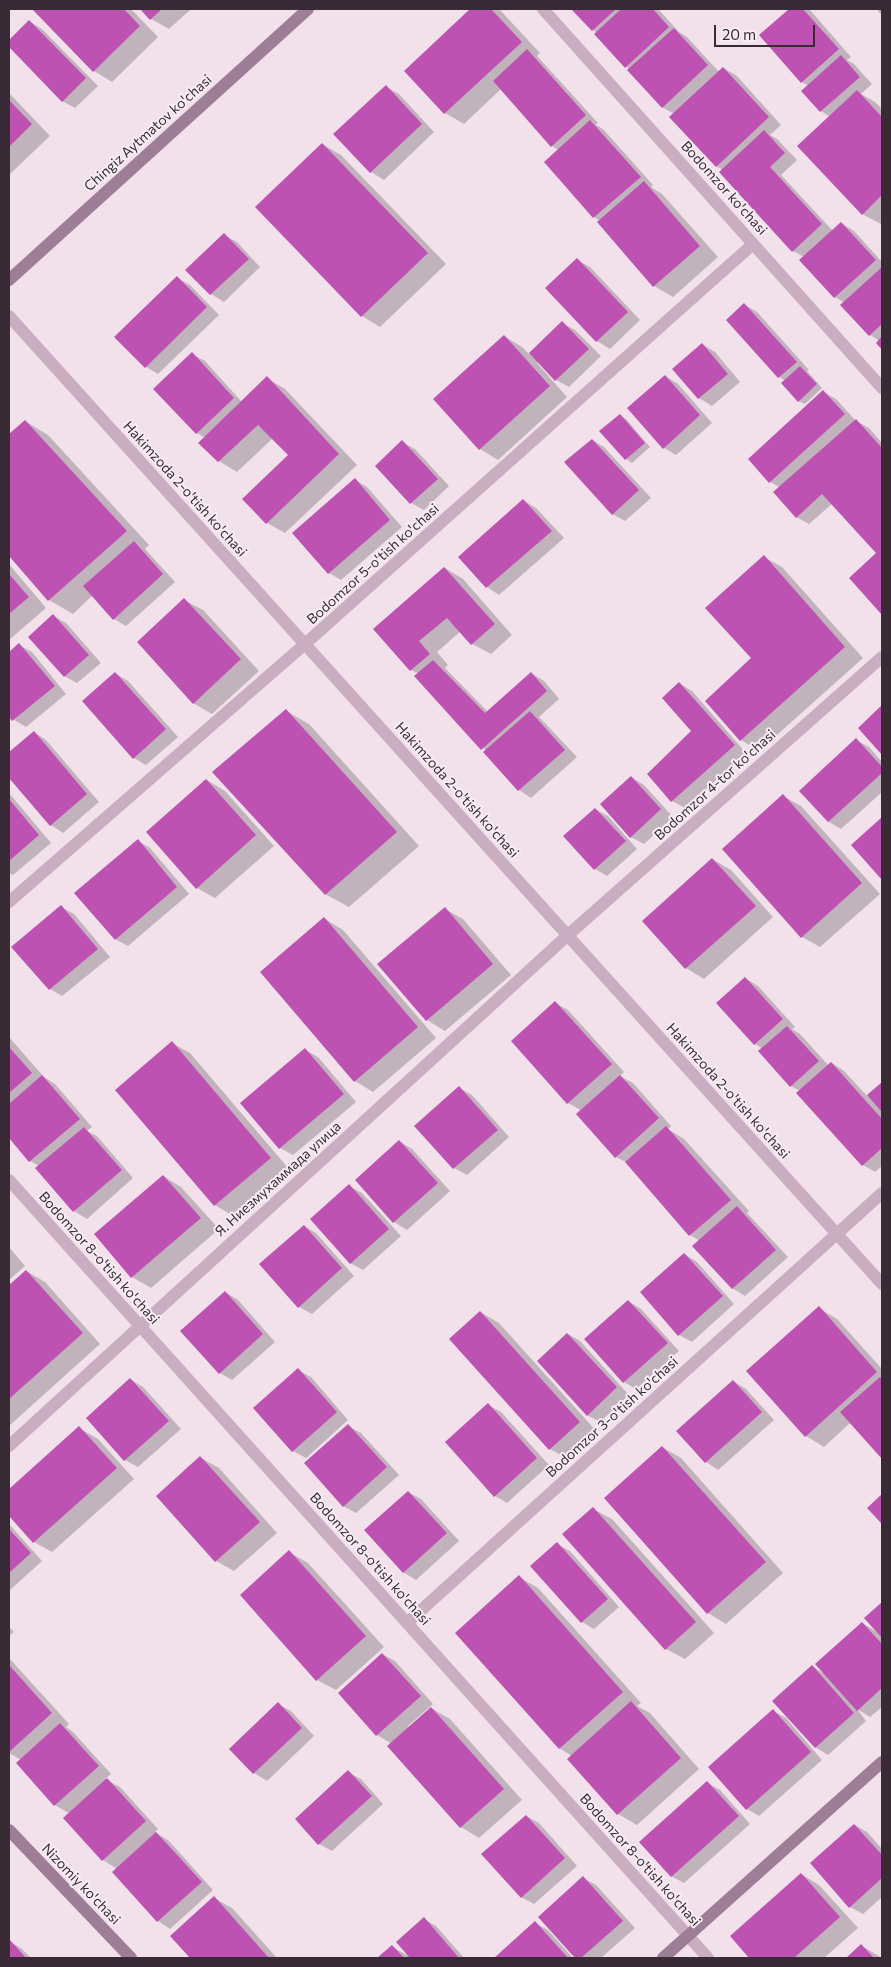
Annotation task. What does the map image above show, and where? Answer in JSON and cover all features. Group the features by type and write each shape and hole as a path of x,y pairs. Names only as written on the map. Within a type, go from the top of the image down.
{"street":[{"name":"Chingiz Aytmatov ko'chasi","path":"9,280 308,9"},
{"name":"Bodomzor ko'chasi","path":"543,9 882,388"},
{"name":"Bodomzor 5-o'tish ko'chasi","path":"9,902 305,644 753,244"},
{"name":"Hakimzoda 2-o'tish ko'chasi","path":"9,316 882,1284"},
{"name":"Bodomzor 4-tor ko'chasi","path":"568,935 882,656"},
{"name":"Я. Ниезмухаммада улица","path":"9,1446 568,935"},
{"name":"Bodomzor 8-o'tish ko'chasi","path":"9,1180 708,1958"},
{"name":"Bodomzor 3-o'tish ko'chasi","path":"407,1623 882,1193"},
{"path":"663,1958 882,1762"},
{"name":"Nizomiy ko'chasi","path":"9,1830 131,1958"}],"building":[{"path":"32,9 124,9 140,26 93,72"},
{"path":"140,9 162,9 150,20"},
{"path":"470,9 491,9 522,42 444,114 404,71"},
{"path":"571,9 616,9 592,31"},
{"path":"621,9 653,9 669,27 625,68 594,34"},
{"path":"789,9 803,9 839,49 801,83 759,35"},
{"path":"29,20 86,78 62,102 9,47 9,40"},
{"path":"674,28 708,65 662,108 627,70"},
{"path":"527,49 586,115 551,147 493,81"},
{"path":"841,55 860,77 820,112 801,91"},
{"path":"723,67 769,117 716,167 669,117"},
{"path":"386,85 422,124 370,173 333,134"},
{"path":"857,90 882,117 882,195 862,215 797,146"},
{"path":"9,100 32,124 9,147"},
{"path":"590,120 641,177 593,218 544,162"},
{"path":"764,130 785,153 770,167 822,224 792,252 719,172"},
{"path":"322,143 428,253 361,317 255,207"},
{"path":"644,181 700,246 653,287 597,222"},
{"path":"841,222 876,260 834,298 799,260"},
{"path":"224,233 249,259 210,295 185,270"},
{"path":"577,258 628,312 596,342 545,288"},
{"path":"881,268 882,324 869,336 840,305"},
{"path":"177,276 207,307 145,368 114,337"},
{"path":"744,303 797,362 778,378 726,320"},
{"path":"562,321 589,349 555,381 529,353"},
{"path":"504,335 550,386 479,450 433,399"},
{"path":"882,336 882,350 876,343"},
{"path":"702,343 728,374 698,399 672,369"},
{"path":"192,352 234,398 196,434 153,389"},
{"path":"800,366 817,384 798,402 781,383"},
{"path":"665,375 700,415 663,449 627,408"},
{"path":"267,376 339,454 266,524 242,499 288,455 258,425 218,462 198,443"},
{"path":"823,390 845,414 769,483 748,459"},
{"path":"620,414 645,443 625,460 599,431"},
{"path":"856,419 882,448 882,615 849,578 876,553 822,494 796,518 773,492"},
{"path":"25,420 127,531 48,601 9,556 9,434"},
{"path":"592,439 639,490 612,515 564,462"},
{"path":"402,440 438,479 410,504 375,466"},
{"path":"355,478 390,520 328,574 292,533"},
{"path":"523,499 552,531 486,588 458,557"},
{"path":"134,541 163,574 113,620 83,586"},
{"path":"764,555 845,647 740,741 705,701 751,658 705,608"},
{"path":"444,567 495,624 471,645 447,618 419,641 430,654 410,671 373,629"},
{"path":"9,574 29,597 9,614"},
{"path":"184,598 241,659 193,704 137,642"},
{"path":"53,614 89,655 64,677 28,637"},
{"path":"19,643 55,686 12,721 9,717 9,652"},
{"path":"433,660 485,713 531,672 547,691 481,750 414,676"},
{"path":"115,672 166,729 133,759 82,701"},
{"path":"679,682 735,745 671,802 647,774 691,731 662,698"},
{"path":"882,705 882,755 858,728"},
{"path":"286,709 397,832 325,895 212,772"},
{"path":"530,711 565,750 518,791 483,752"},
{"path":"34,731 87,794 50,826 9,778 9,752"},
{"path":"856,738 882,767 882,773 828,822 799,791"},
{"path":"631,776 661,809 630,838 600,804"},
{"path":"206,779 256,835 196,889 146,832"},
{"path":"783,794 862,883 801,938 722,849"},
{"path":"9,799 39,835 9,861"},
{"path":"595,808 626,841 594,870 563,836"},
{"path":"882,817 882,880 851,845"},
{"path":"138,839 177,887 115,940 74,893"},
{"path":"712,858 756,906 685,969 642,921"},
{"path":"61,905 98,949 49,990 11,947"},
{"path":"445,907 493,964 426,1021 377,964"},
{"path":"324,917 418,1027 354,1082 260,972"},
{"path":"745,977 783,1019 754,1045 716,1003"},
{"path":"555,1001 612,1064 567,1104 511,1041"},
{"path":"787,1026 819,1061 790,1087 758,1051"},
{"path":"172,1041 271,1158 214,1206 115,1090"},
{"path":"9,1047 32,1073 9,1093"},
{"path":"305,1048 344,1094 279,1149 240,1103"},
{"path":"831,1062 882,1119 882,1148 862,1166 796,1093"},
{"path":"42,1075 80,1119 29,1162 9,1138 9,1104"},
{"path":"620,1075 659,1118 615,1158 576,1114"},
{"path":"882,1082 882,1112 867,1095"},
{"path":"459,1086 498,1130 453,1169 414,1126"},
{"path":"666,1126 731,1200 689,1236 625,1162"},
{"path":"84,1127 122,1170 73,1212 35,1168"},
{"path":"399,1140 438,1183 393,1223 355,1180"},
{"path":"163,1175 201,1218 131,1278 94,1234"},
{"path":"349,1184 389,1229 350,1264 310,1219"},
{"path":"737,1206 776,1250 732,1289 692,1246"},
{"path":"304,1225 342,1268 298,1308 259,1264"},
{"path":"684,1253 723,1296 678,1336 640,1292"},
{"path":"26,1270 83,1333 9,1399 9,1285"},
{"path":"225,1291 263,1334 219,1374 180,1331"},
{"path":"628,1300 668,1343 623,1383 584,1339"},
{"path":"819,1306 877,1372 805,1437 746,1371"},
{"path":"480,1311 580,1422 549,1450 449,1339"},
{"path":"567,1333 617,1387 587,1416 537,1361"},
{"path":"298,1368 337,1412 292,1452 253,1408"},
{"path":"880,1377 882,1380 882,1459 840,1412"},
{"path":"130,1378 169,1421 124,1461 86,1418"},
{"path":"733,1380 762,1412 705,1463 676,1431"},
{"path":"488,1403 537,1458 494,1497 445,1442"},
{"path":"348,1424 387,1467 343,1507 304,1463"},
{"path":"79,1426 117,1468 33,1543 9,1516 9,1489"},
{"path":"662,1446 766,1562 707,1614 604,1498"},
{"path":"200,1456 260,1522 215,1562 156,1496"},
{"path":"408,1491 447,1533 403,1573 364,1530"},
{"path":"882,1494 882,1524 867,1508"},
{"path":"593,1507 696,1622 665,1650 562,1534"},
{"path":"9,1529 31,1553 9,1573"},
{"path":"557,1542 608,1599 581,1623 530,1566"},
{"path":"289,1550 366,1636 316,1681 240,1595"},
{"path":"519,1575 623,1692 559,1749 455,1633"},
{"path":"882,1602 882,1638 864,1618"},
{"path":"862,1622 882,1644 882,1688 857,1711 815,1664"},
{"path":"382,1653 421,1696 376,1736 338,1693"},
{"path":"9,1665 52,1713 9,1752"},
{"path":"812,1665 854,1713 815,1748 772,1701"},
{"path":"631,1701 681,1758 617,1815 567,1759"},
{"path":"278,1702 302,1728 253,1774 229,1749"},
{"path":"431,1707 504,1789 460,1828 387,1746"},
{"path":"773,1709 811,1752 746,1810 708,1767"},
{"path":"60,1723 99,1766 54,1806 16,1763"},
{"path":"348,1770 372,1796 318,1845 295,1819"},
{"path":"107,1778 146,1821 102,1861 63,1818"},
{"path":"707,1781 739,1816 671,1877 639,1842"},
{"path":"526,1815 565,1858 521,1898 481,1854"},
{"path":"854,1824 882,1855 882,1878 849,1908 810,1863"},
{"path":"156,1832 202,1882 157,1922 112,1872"},
{"path":"801,1873 840,1917 794,1958 749,1958 730,1936"},
{"path":"583,1876 623,1921 581,1958 575,1958 538,1917"},
{"path":"214,1896 269,1958 190,1958 170,1936"},
{"path":"424,1917 459,1958 410,1958 396,1942"},
{"path":"535,1921 568,1958 494,1958"},
{"path":"9,1939 26,1958 9,1958"},
{"path":"861,1944 874,1958 846,1958"},
{"path":"392,1945 404,1958 377,1958"}]}
